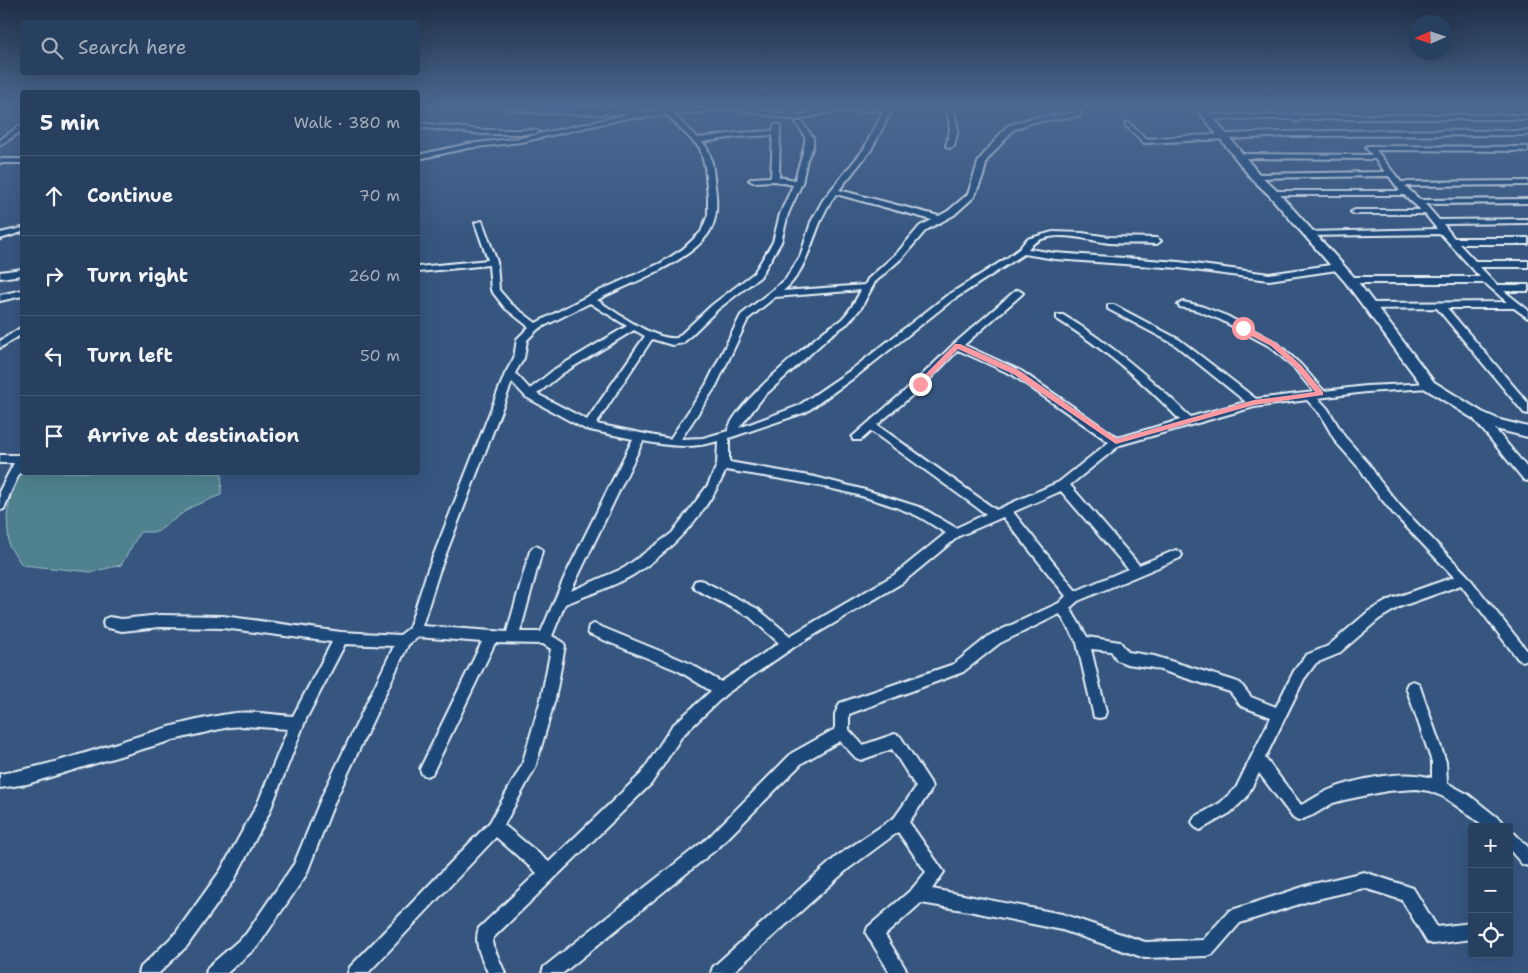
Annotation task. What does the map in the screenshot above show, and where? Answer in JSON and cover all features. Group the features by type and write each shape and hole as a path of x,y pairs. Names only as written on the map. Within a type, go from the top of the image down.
{"street":[{"path":"420,157 448,150"},
{"path":"214,973 252,940 300,869 328,799 403,642 414,631 433,572 510,374 519,358 522,339 535,327 664,265 686,251 705,232 712,215 712,196 709,167 704,150"},
{"path":"775,179 776,150"},
{"path":"590,299 650,335 678,343 715,307 757,275 777,242 784,214 798,183 806,150"},
{"path":"673,443 711,386 744,317 776,294 788,282 804,257 814,222 827,200 867,150"},
{"path":"560,601 628,572 676,536 713,487 723,465 729,434 734,425 760,394 828,333 845,321 856,308 871,281 900,255 923,228 951,213 971,195 983,160 991,150"},
{"path":"1234,150 1255,176 1273,192 1307,234 1350,280 1429,385 1477,415 1496,424 1528,432"},
{"path":"1372,150 1390,174 1401,184 1406,193 1418,202 1437,222 1492,284 1514,305 1528,314"},
{"path":"1239,156 1377,157"},
{"path":"0,161 20,161"},
{"path":"1255,176 1390,174"},
{"path":"753,180 775,179 798,183"},
{"path":"1401,184 1528,183"},
{"path":"836,191 939,219"},
{"path":"1273,192 1406,193"},
{"path":"1418,202 1528,201"},
{"path":"1355,212 1427,212"},
{"path":"1437,222 1528,221"},
{"path":"478,223 493,262 495,290 508,306 535,327"},
{"path":"0,236 20,231"},
{"path":"1307,234 1443,231"},
{"path":"510,374 530,395 589,426 673,443 703,442 802,409 948,300 1022,251 1030,241 1053,234 1082,235 1109,240 1157,242"},
{"path":"1452,241 1528,241"},
{"path":"1022,251 1055,256 1179,265 1269,277 1337,267"},
{"path":"420,268 493,262"},
{"path":"1474,264 1528,264"},
{"path":"0,275 20,272"},
{"path":"1350,280 1492,284 1528,288"},
{"path":"776,294 868,288"},
{"path":"857,438 920,384 957,346 1018,292"},
{"path":"0,298 20,293"},
{"path":"1183,305 1198,308 1224,318 1274,345 1298,367 1340,439 1365,467 1398,510 1464,579 1523,655"},
{"path":"1439,305 1528,410"},
{"path":"1369,306 1514,305"},
{"path":"1112,307 1177,342 1254,403"},
{"path":"1060,317 1084,331 1125,360 1153,384 1187,421"},
{"path":"530,395 559,371 634,326"},
{"path":"0,345 20,331"},
{"path":"589,426 650,335"},
{"path":"957,346 1017,373 1116,442"},
{"path":"497,973 484,943 485,934 646,779 677,731 721,690 789,643 898,579 956,532 1063,485 1116,442 1254,403 1315,394 1429,385"},
{"path":"1477,415 1528,477"},
{"path":"871,426 1000,513 1068,602 1083,642 1099,712"},
{"path":"545,638 560,601 640,437"},
{"path":"0,459 20,459"},
{"path":"0,508 20,463"},
{"path":"723,465 815,481 865,494 918,511 956,532"},
{"path":"1063,485 1138,572"},
{"path":"512,637 536,551"},
{"path":"720,973 842,862 900,822 925,787 894,741 861,753 842,733 842,714 845,708 958,668 995,639 1068,602 1176,555"},
{"path":"1200,822 1225,808 1241,793 1299,675 1311,659 1333,650 1374,615 1395,602 1464,579"},
{"path":"699,585 754,613 789,643"},
{"path":"109,623 122,625 160,621 224,622 341,638 403,642"},
{"path":"594,630 684,667 721,690"},
{"path":"356,973 495,827 528,768 548,699 558,646 545,638 491,638 414,631"},
{"path":"147,973 181,940 227,876 264,808 297,723 341,638"},
{"path":"427,769 491,638"},
{"path":"1083,642 1115,646 1122,656 1154,662 1235,687 1246,702 1279,714"},
{"path":"1413,687 1440,762 1440,787"},
{"path":"0,781 27,777 173,733 229,720 246,719 297,723"},
{"path":"550,973 611,922 714,842 797,758 842,733"},
{"path":"1257,759 1298,813 1330,797 1366,788 1410,782 1440,787 1493,823"},
{"path":"900,822 936,872 918,895 874,933 900,973"},
{"path":"495,827 550,873"},
{"path":"1513,842 1528,858"},
{"path":"918,895 1062,922 1145,950 1207,948 1235,917 1309,893 1364,880 1407,894 1434,936 1468,931"}],"green space":[{"path":"20,472 20,475 222,475 221,495 191,507 157,532 140,532 121,565 91,572 22,565 9,546 7,516 13,484"}],"route":[{"path":"920,384 957,346 1017,373 1116,442 1254,403 1321,394 1298,367 1274,345 1243,328"}]}
